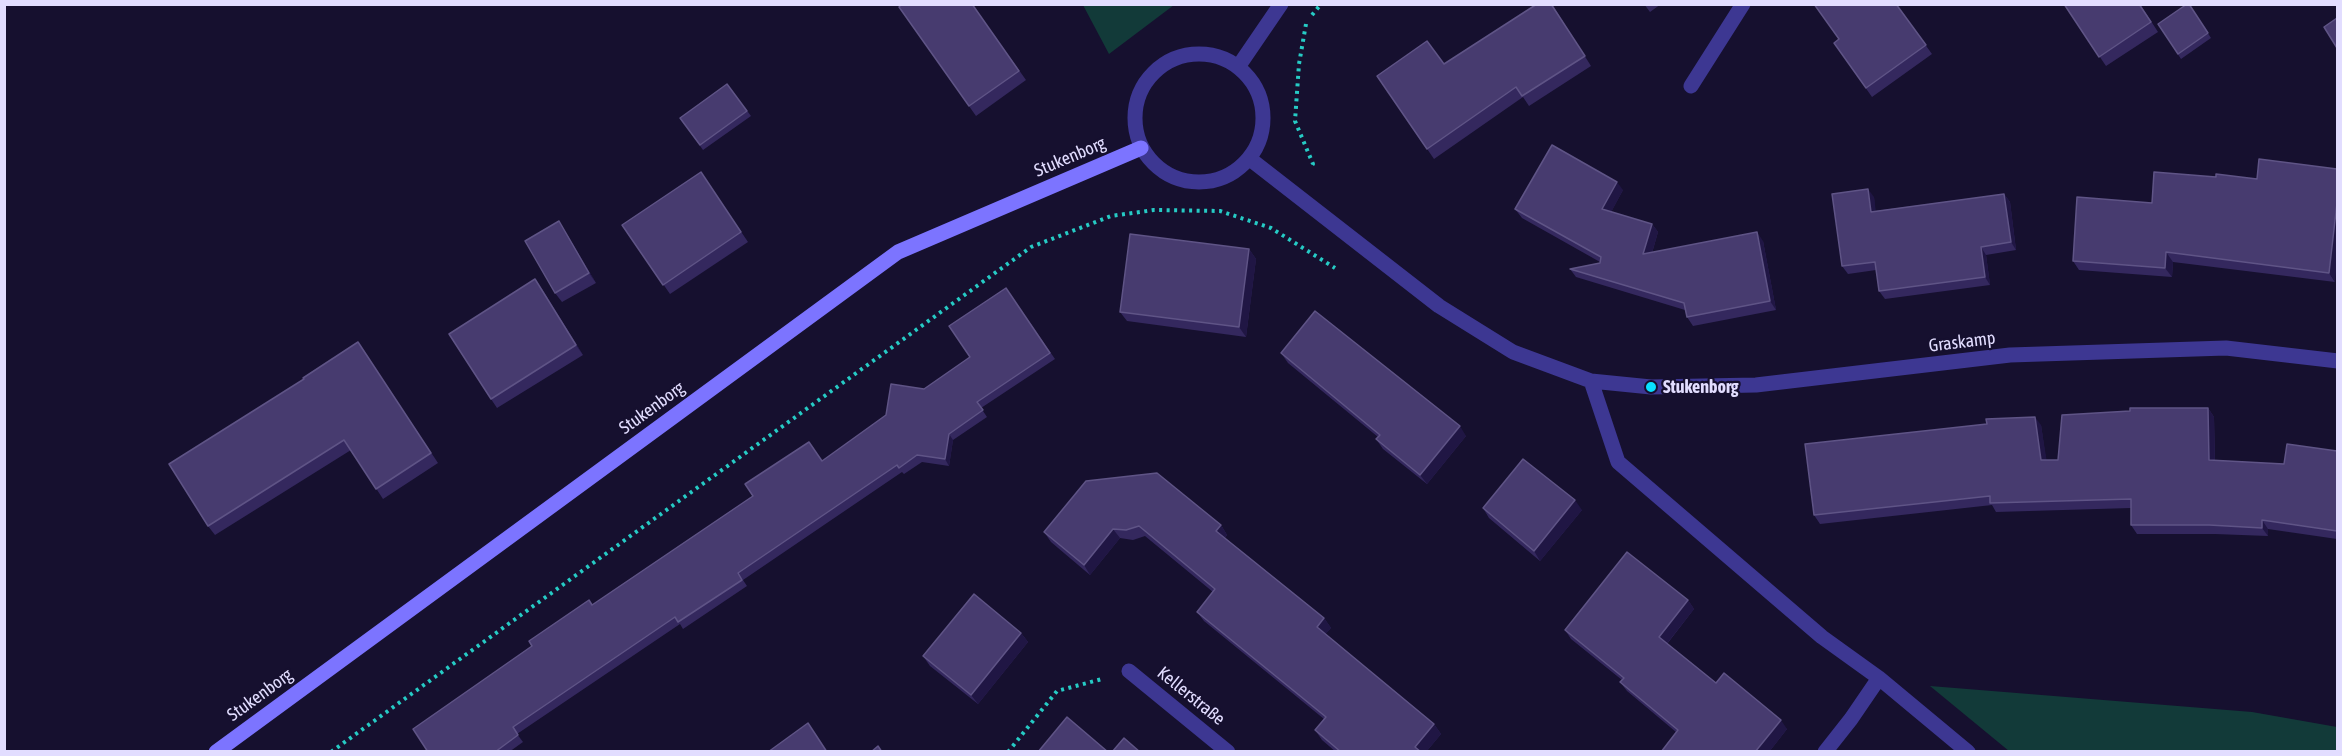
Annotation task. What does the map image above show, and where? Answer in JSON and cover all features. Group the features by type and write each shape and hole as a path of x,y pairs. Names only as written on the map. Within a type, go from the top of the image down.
{"street":[{"path":"1238,67 1281,4"},
{"path":"1691,86 1743,4"},
{"path":"1183,55 1211,55 1238,67 1255,86 1263,110 1262,136 1250,159 1224,178 1192,183 1162,172 1141,147 1134,120 1139,91 1157,68 1183,55"},
{"name":"Stukenborg","path":"216,752 898,252 1141,147"},
{"path":"1250,159 1449,312 1513,352 1591,381 1618,462 1822,637 1879,678 1968,752"},
{"name":"Graskamp","path":"1591,381 1651,387 1756,385 2010,356 2226,348 2337,362"},
{"name":"Kellerstraße","path":"1129,671 1228,752"},
{"path":"1825,752 1879,678"}],"path":[{"path":"331,752 1031,247 1111,216 1154,210 1220,212 1271,228 1313,164 1295,121 1299,64 1307,22 1321,4"},
{"path":"1008,752 1057,692 1129,671"}],"green space":[{"path":"1083,5 1174,5 1109,54"},
{"path":"1930,686 2252,712 2337,727 2337,751 2009,751"}],"building":[{"path":"902,4 972,4 1019,71 969,106 899,7"},
{"path":"1537,4 1551,4 1585,56 1522,96 1516,87 1427,149 1377,76 1427,41 1444,64"},
{"path":"1814,4 1896,4 1926,45 1866,88 1834,43 1839,39"},
{"path":"2064,4 2139,4 2151,22 2099,57"},
{"path":"2187,4 2208,33 2178,54 2158,24"},
{"path":"2337,18 2337,48 2324,27"},
{"path":"727,84 747,111 700,145 680,118"},
{"path":"1552,145 1617,182 1602,209 1652,224 1643,254 1757,232 1770,301 1687,317 1684,303 1570,269 1600,263 1601,257 1515,209"},
{"path":"2259,159 2337,169 2337,203 2329,273 2166,252 2165,268 2073,261 2077,197 2152,203 2154,172 2216,177 2216,174 2257,179"},
{"path":"701,172 741,232 663,285 622,225"},
{"path":"1868,189 1871,212 2004,194 2011,242 1981,247 1985,277 1879,291 1875,262 1842,266 1832,194"},
{"path":"559,221 589,273 555,293 525,241"},
{"path":"1130,234 1249,249 1239,327 1120,312"},
{"path":"535,279 576,345 491,399 449,334"},
{"path":"1006,288 1050,353 977,402 983,410 949,434 945,459 917,455 899,468 897,465 738,573 742,580 678,622 675,617 513,727 518,735 495,752 428,752 413,729 532,646 529,641 589,600 592,605 753,496 745,484 809,442 822,461 886,415 891,384 924,389 970,357 949,326"},
{"path":"1315,311 1460,426 1420,475 1376,439 1380,435 1281,353"},
{"path":"358,342 431,453 376,489 344,440 208,526 169,464 304,379"},
{"path":"2130,408 2208,408 2209,460 2284,464 2287,444 2337,451 2337,531 2262,520 2262,528 2131,525 2131,499 1990,503 1990,496 1814,515 1805,444 1987,424 1986,419 2035,417 2041,460 2058,460 2062,415 2130,411"},
{"path":"1523,459 1575,500 1534,551 1483,508"},
{"path":"1157,473 1221,525 1216,531 1324,618 1317,627 1434,724 1415,747 1421,752 1341,752 1315,730 1326,717 1197,612 1215,589 1139,526 1126,530 1113,529 1084,565 1044,532 1086,481"},
{"path":"1627,552 1688,600 1659,637 1716,683 1724,673 1781,720 1755,752 1661,752 1678,730 1620,682 1624,678 1565,630"},
{"path":"974,594 1021,633 971,695 923,656"},
{"path":"1067,717 1108,752 1038,752"},
{"path":"808,723 827,752 768,752"},
{"path":"1124,738 1140,752 1112,752"},
{"path":"878,746 882,752 871,752"}],"place":[{"name":"Stukenborg","path":"1651,387"}]}
